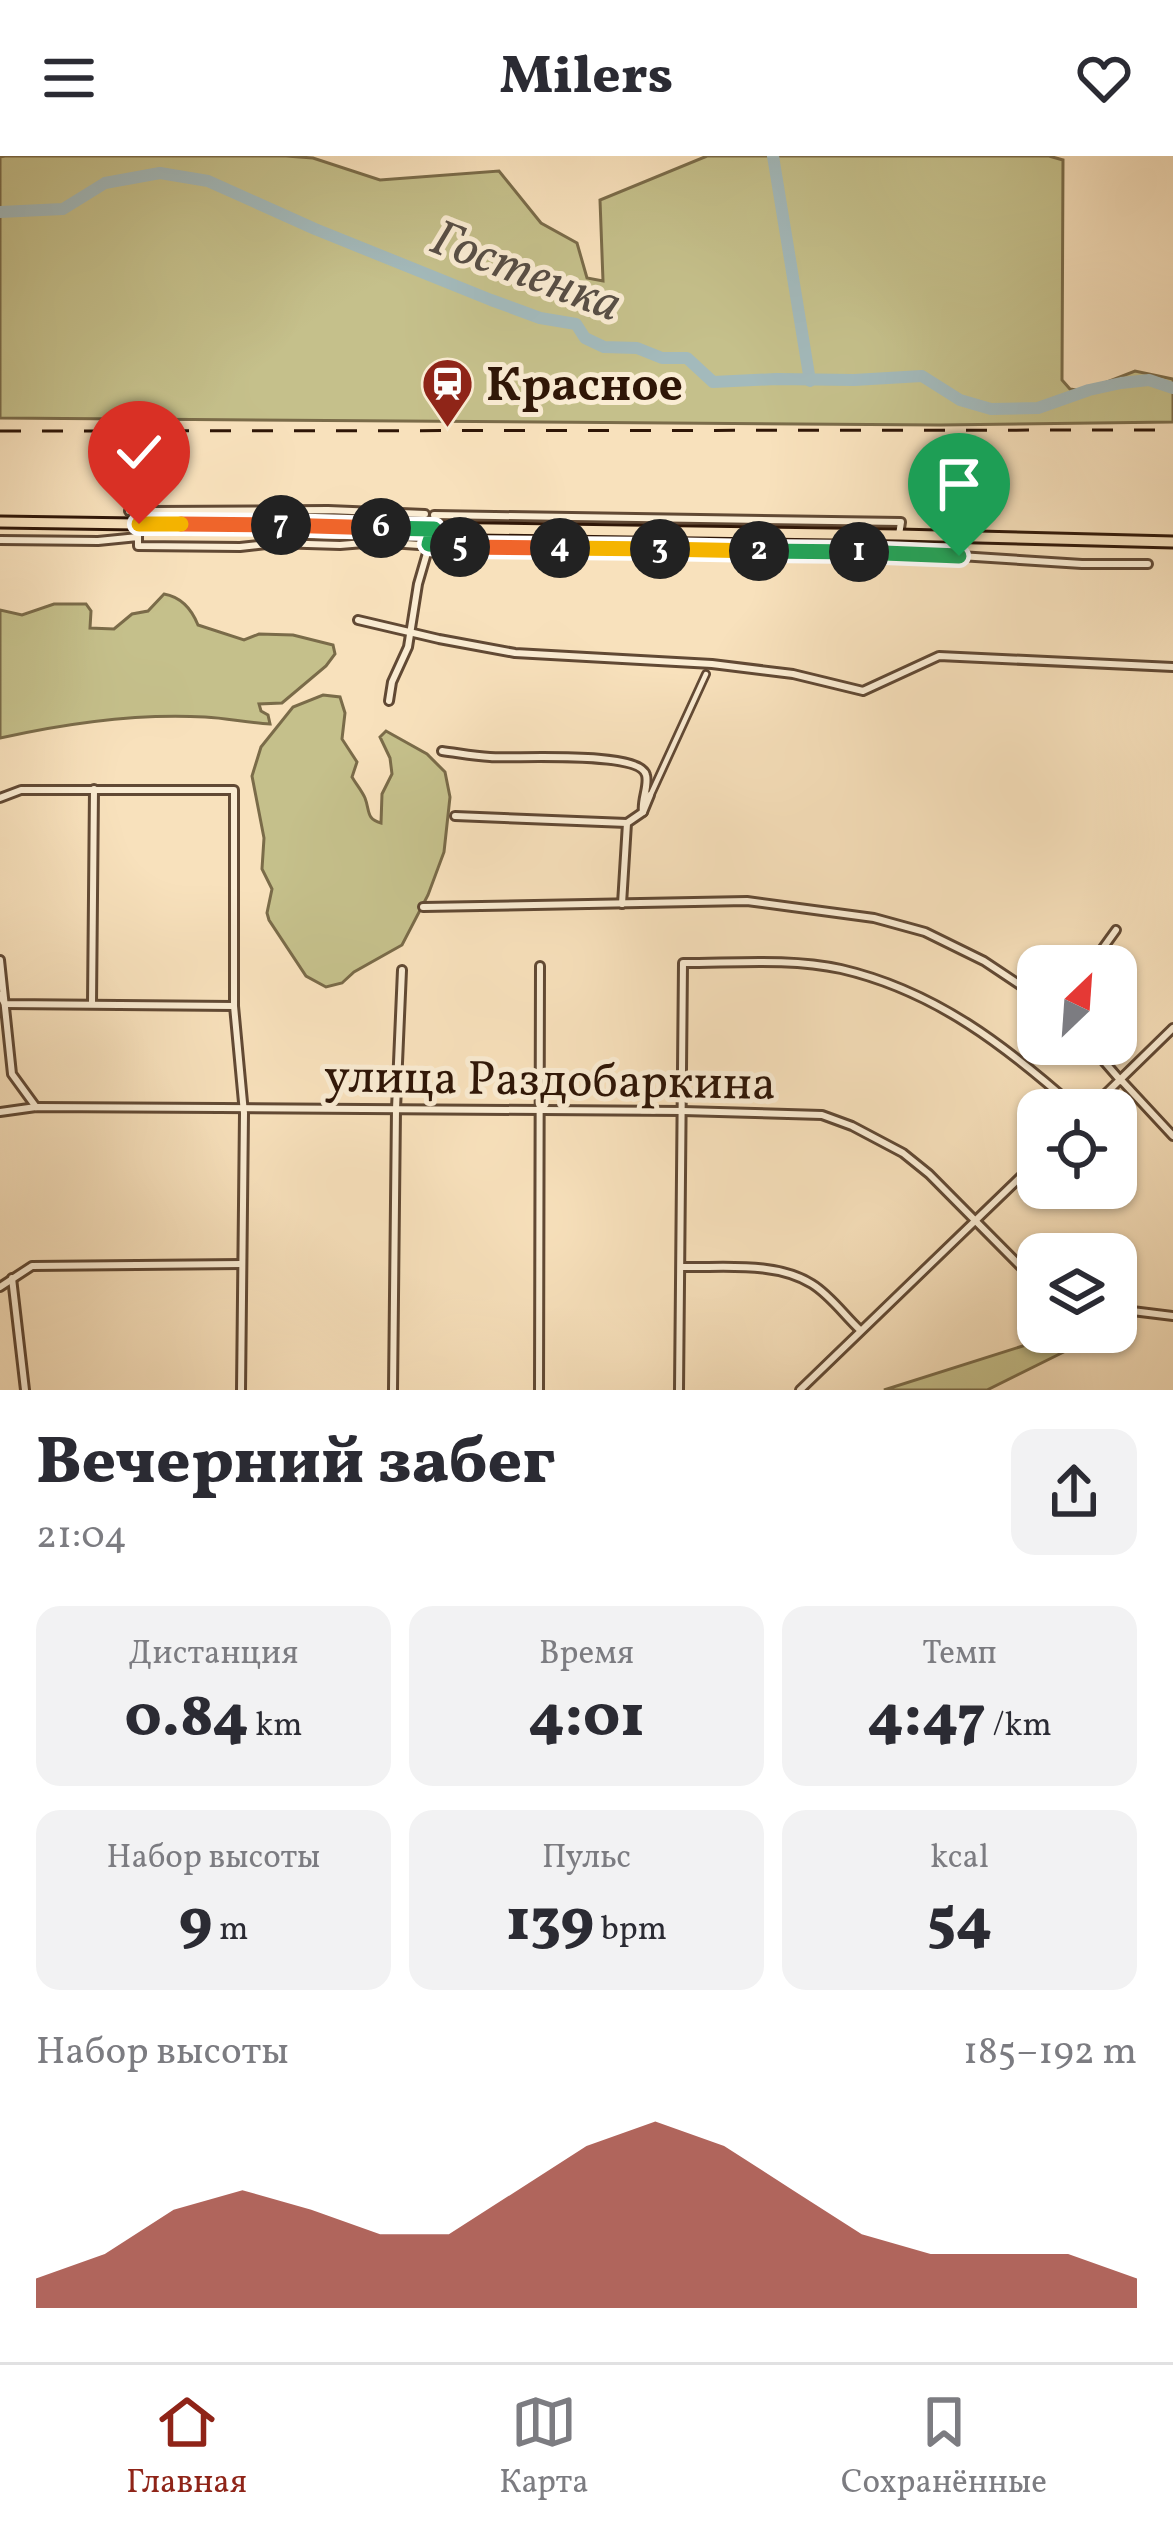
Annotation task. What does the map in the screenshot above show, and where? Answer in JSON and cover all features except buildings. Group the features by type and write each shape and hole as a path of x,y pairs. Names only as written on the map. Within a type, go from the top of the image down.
{"main road":[{"path":"0,522 136,516 434,529 1173,542"}],"street":[{"path":"154,518 328,510 901,522 899,535"},
{"path":"136,516 138,546 429,544 913,553 1148,563"},
{"path":"389,701 412,632 418,584 434,529"},
{"path":"0,540 138,537"},
{"path":"358,620 515,653 712,664 793,674 863,691 939,656 1173,667"},
{"path":"454,816 627,823 644,812 712,664"},
{"path":"442,752 630,762 647,776 644,812"},
{"path":"92,1003 94,789"},
{"path":"0,797 20,790 234,790 234,1006 244,1108 241,1390"},
{"path":"622,904 627,823"},
{"path":"423,907 747,901 874,918 925,932 1017,983"},
{"path":"1105,945 1116,930"},
{"path":"0,959 12,1074 36,1107"},
{"path":"679,1390 683,963 787,962 838,969 887,983 984,1032 1053,1089"},
{"path":"539,1390 540,966"},
{"path":"393,1390 402,970"},
{"path":"0,995 5,1004"},
{"path":"5,1004 234,1006"},
{"path":"1112,1089 1173,1028"},
{"path":"1107,1065 1173,1136"},
{"name":"улица Раздобаркина","path":"0,1112 36,1107 396,1108 822,1115 903,1153 1017,1262"},
{"path":"800,1390 1017,1180"},
{"path":"0,1287 32,1266 243,1264"},
{"path":"681,1267 788,1273 814,1285 860,1331"},
{"path":"12,1278 25,1390"},
{"path":"1137,1312 1173,1316"}],"shaded area":[{"path":"286,156 313,158 380,180 499,171 541,223 577,243 587,278 603,281 600,200 707,156 1049,156 1063,160 1062,380 1070,389 1084,391 1135,371 1173,379 1173,422 940,425 0,418 0,157"},
{"path":"164,594 185,605 198,625 244,640 259,634 293,635 333,645 335,654 282,703 259,704 270,724 153,716 0,738 0,610 22,615 54,604 86,604 91,611 90,628 114,629 132,614 148,611"},
{"path":"323,695 340,697 345,713 342,739 357,762 352,777 373,819 381,823 382,794 392,774 380,737 386,731 427,754 445,772 450,797 444,852 402,945 342,983 326,987 306,976 269,920 272,889 262,869 264,838 252,776 261,747 293,707"},
{"path":"1017,1348 1017,1353 1062,1353 987,1390 884,1390"}],"waterway":[{"path":"773,156 810,381"},
{"name":"Гостенка","path":"0,212 63,209 105,183 160,173 208,181 491,300 540,318 576,324 585,338 604,347 687,358 713,382 922,376 960,400 991,409 1038,408 1121,383 1149,380 1173,388"}],"railway":[{"path":"0,431 1173,430"}],"place":[{"name":"Красное","path":"447,429"}],"route":[{"path":"139,524 434,529 429,544 461,548 959,556"}]}
